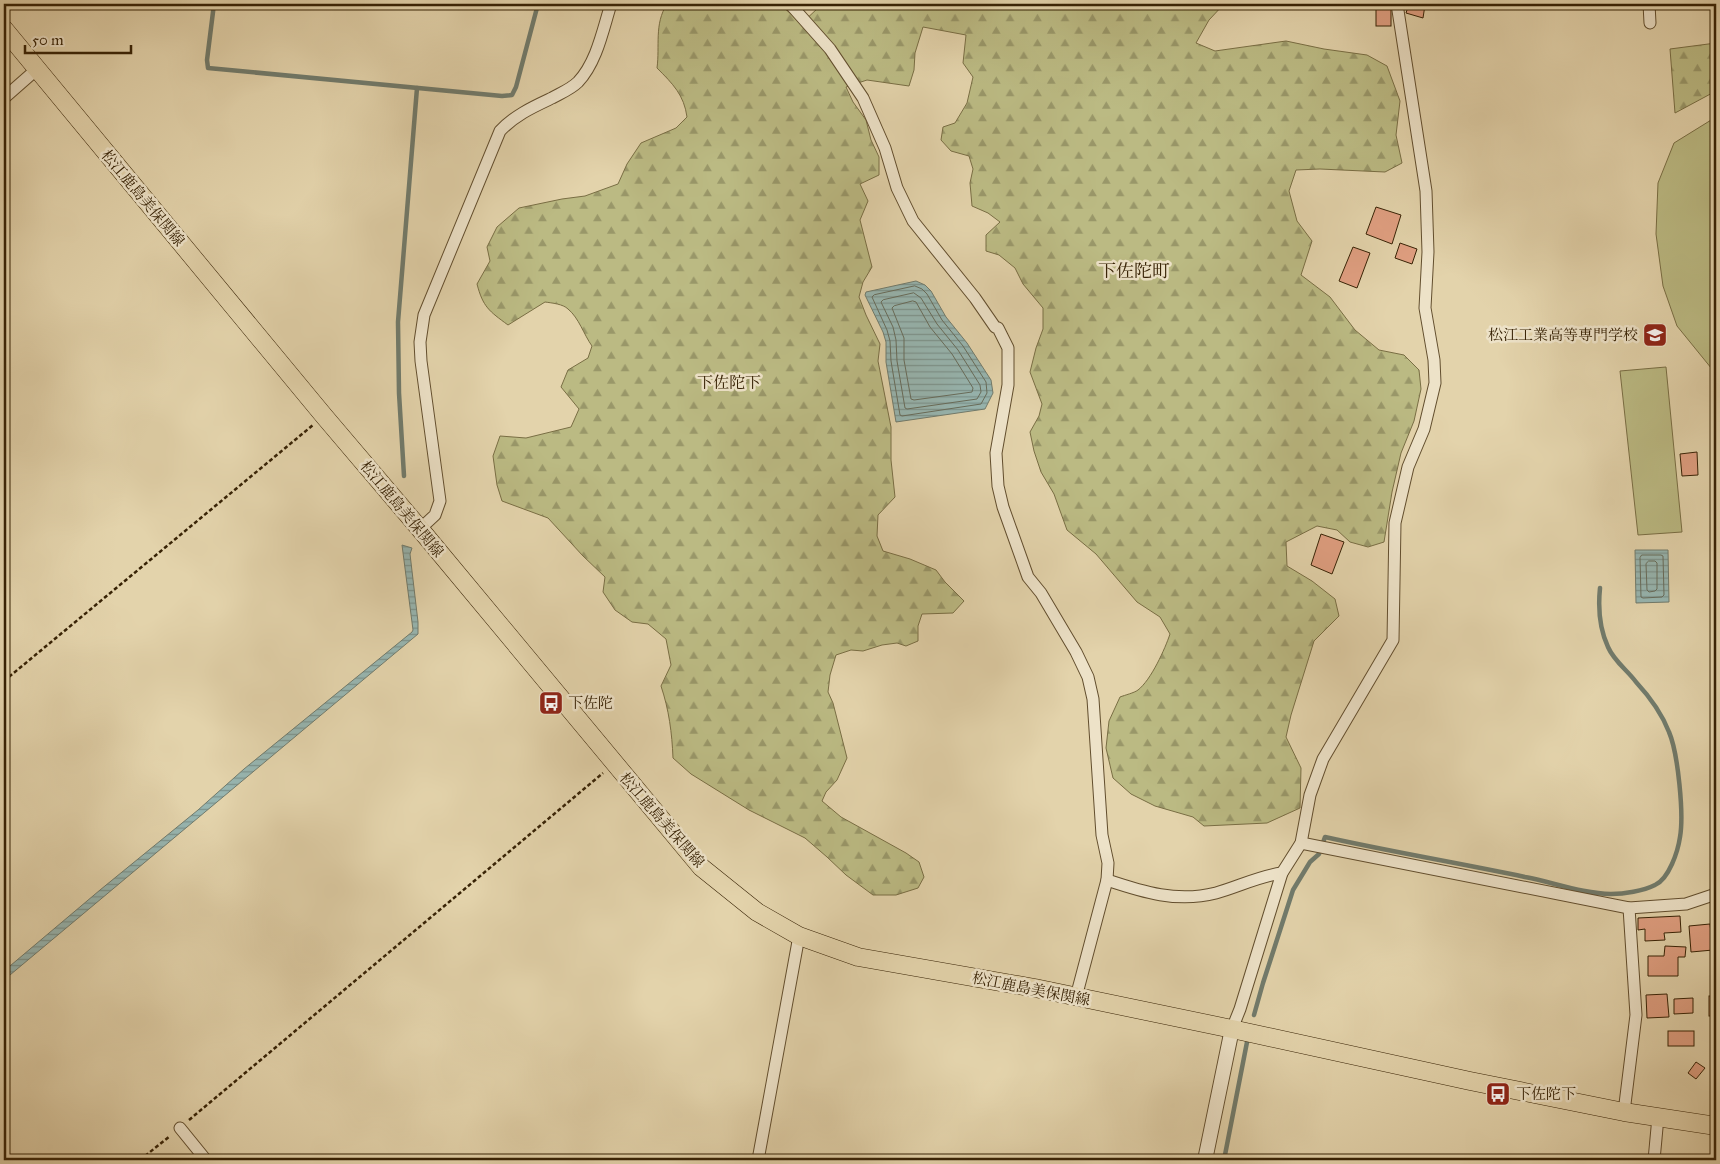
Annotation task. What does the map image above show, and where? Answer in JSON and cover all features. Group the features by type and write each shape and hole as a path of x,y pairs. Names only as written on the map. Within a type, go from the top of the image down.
{"main road":[{"name":"松江鹿島美保関線","path":"4,29 701,867 757,912 799,936 858,957 1076,997 1624,1112 1716,1126"}],"street":[{"path":"420,529 435,515 440,501 421,362 420,342 424,315 500,131 519,114 566,91 578,82 595,52 611,4"},
{"path":"790,4 830,49 863,98 885,148 897,188 913,221 975,298 995,327 998,328 1008,348 1008,386 996,453 998,486 1003,507 1028,577 1046,602 1076,652 1088,677 1093,699 1102,835 1108,862 1107,880 1076,997"},
{"path":"1205,1160 1232,1029 1240,1009 1282,873 1301,842 1310,795 1323,759 1393,640 1396,523 1408,467 1424,429 1436,383 1425,308 1428,252 1426,192 1397,4"},
{"path":"1649,4 1650,23"},
{"path":"4,98 37,69"},
{"path":"1301,842 1630,908 1686,904 1716,894"},
{"path":"1107,880 1159,896 1185,898 1215,893 1269,875 1282,873"},
{"path":"1624,1112 1636,1015 1630,908"},
{"path":"758,1160 799,936"},
{"path":"1654,1160 1658,1117"},
{"path":"180,1128 206,1160"}],"path":[{"path":"4,681 324,416"},
{"path":"140,1160 614,764"}],"green space":[{"path":"667,4 779,4 802,23 818,8 817,4 1224,4 1209,20 1196,43 1215,51 1286,41 1367,55 1387,66 1400,101 1396,135 1402,163 1385,172 1320,169 1296,170 1289,191 1297,221 1312,241 1301,275 1330,297 1355,330 1379,350 1404,355 1419,370 1421,389 1414,421 1401,453 1392,492 1384,542 1368,547 1350,542 1337,530 1317,526 1286,542 1287,566 1312,581 1335,599 1339,616 1314,641 1286,737 1301,768 1300,808 1267,823 1204,826 1193,817 1155,806 1131,794 1113,778 1106,748 1109,721 1120,697 1138,690 1153,672 1170,634 1160,617 1137,602 1096,554 1067,530 1054,494 1041,472 1030,432 1039,416 1042,404 1030,372 1043,329 1043,308 1023,284 1015,268 999,255 986,251 986,235 1000,222 988,213 972,206 970,183 973,169 969,156 951,151 941,140 943,127 955,123 967,103 973,77 963,63 966,35 923,27 915,53 914,70 909,86 867,80 846,87 853,102 866,120 871,140 879,157 879,175 860,184 868,201 860,220 872,267 863,282 859,297 880,344 878,361 891,427 891,460 895,497 878,515 877,536 883,551 910,559 936,570 964,601 953,613 922,614 918,626 918,641 906,646 897,643 863,651 851,650 836,655 830,675 828,692 833,703 847,758 837,780 826,792 822,801 841,817 919,862 924,877 918,888 896,895 873,895 846,875 805,838 749,810 691,774 673,758 670,722 661,686 671,665 666,639 648,624 632,622 615,610 603,592 605,577 548,518 502,501 497,485 493,456 500,436 526,438 571,427 579,409 561,387 568,370 588,358 592,346 575,317 566,307 545,302 508,325 484,303 477,284 490,261 487,247 497,227 519,208 585,196 618,184 627,164 641,143 676,128 687,117 686,109 677,90 657,68 660,19"},
{"path":"1716,43 1716,91 1675,113 1670,49"},
{"path":"1716,117 1716,374 1677,326 1663,286 1656,234 1658,183 1674,143"},
{"path":"1666,367 1682,532 1638,535 1620,371"}],"water":[{"path":"916,281 925,285 931,291 946,317 967,343 991,380 993,393 985,409 896,422 886,362 886,342 865,295 866,292"},
{"path":"402,545 412,548 410,554 418,634 4,980 4,971 198,810 244,769 412,632"},
{"path":"1635,550 1668,550 1669,602 1636,603"}],"building":[{"path":"1409,4 1425,5 1423,18 1406,13"},
{"path":"1376,6 1391,6 1391,26 1376,26"},
{"path":"1376,207 1401,215 1392,244 1366,234"},
{"path":"1400,243 1417,249 1412,264 1395,258"},
{"path":"1353,247 1370,253 1357,288 1339,281"},
{"path":"1697,452 1698,475 1682,476 1680,454"},
{"path":"1321,534 1344,542 1332,574 1311,565"},
{"path":"1680,916 1681,932 1664,933 1665,940 1645,941 1645,929 1638,930 1638,918"},
{"path":"1710,924 1713,950 1691,952 1689,926"},
{"path":"1665,946 1686,947 1685,957 1678,957 1678,976 1648,976 1648,956 1664,956"},
{"path":"1667,994 1669,1017 1647,1018 1646,995"},
{"path":"1709,996 1716,996 1716,1016 1709,1016"},
{"path":"1693,998 1693,1013 1674,1014 1674,999"},
{"path":"1668,1031 1694,1031 1694,1046 1668,1046"},
{"path":"1696,1062 1705,1068 1696,1079 1688,1073"}],"waterway":[{"path":"214,4 207,60 208,68 502,96 512,95 516,87 538,4"},
{"path":"404,476 399,393 398,322 417,88"},
{"path":"1254,1015 1293,890 1310,862 1319,854 1325,837 1601,893 1611,894 1639,890 1655,885 1665,877 1675,857 1681,827 1681,799 1675,754 1669,732 1659,712 1646,693 1614,657 1608,647 1600,618 1600,588"},
{"path":"1224,1160 1248,1037"}],"place":[{"name":"松江工業高等専門学校","path":"1655,335"},
{"name":"下佐陀","path":"551,703"},
{"name":"下佐陀下","path":"1498,1094"}],"district":[{"name":"下佐陀町","path":"1134,271"},
{"name":"下佐陀下","path":"729,382"}]}
